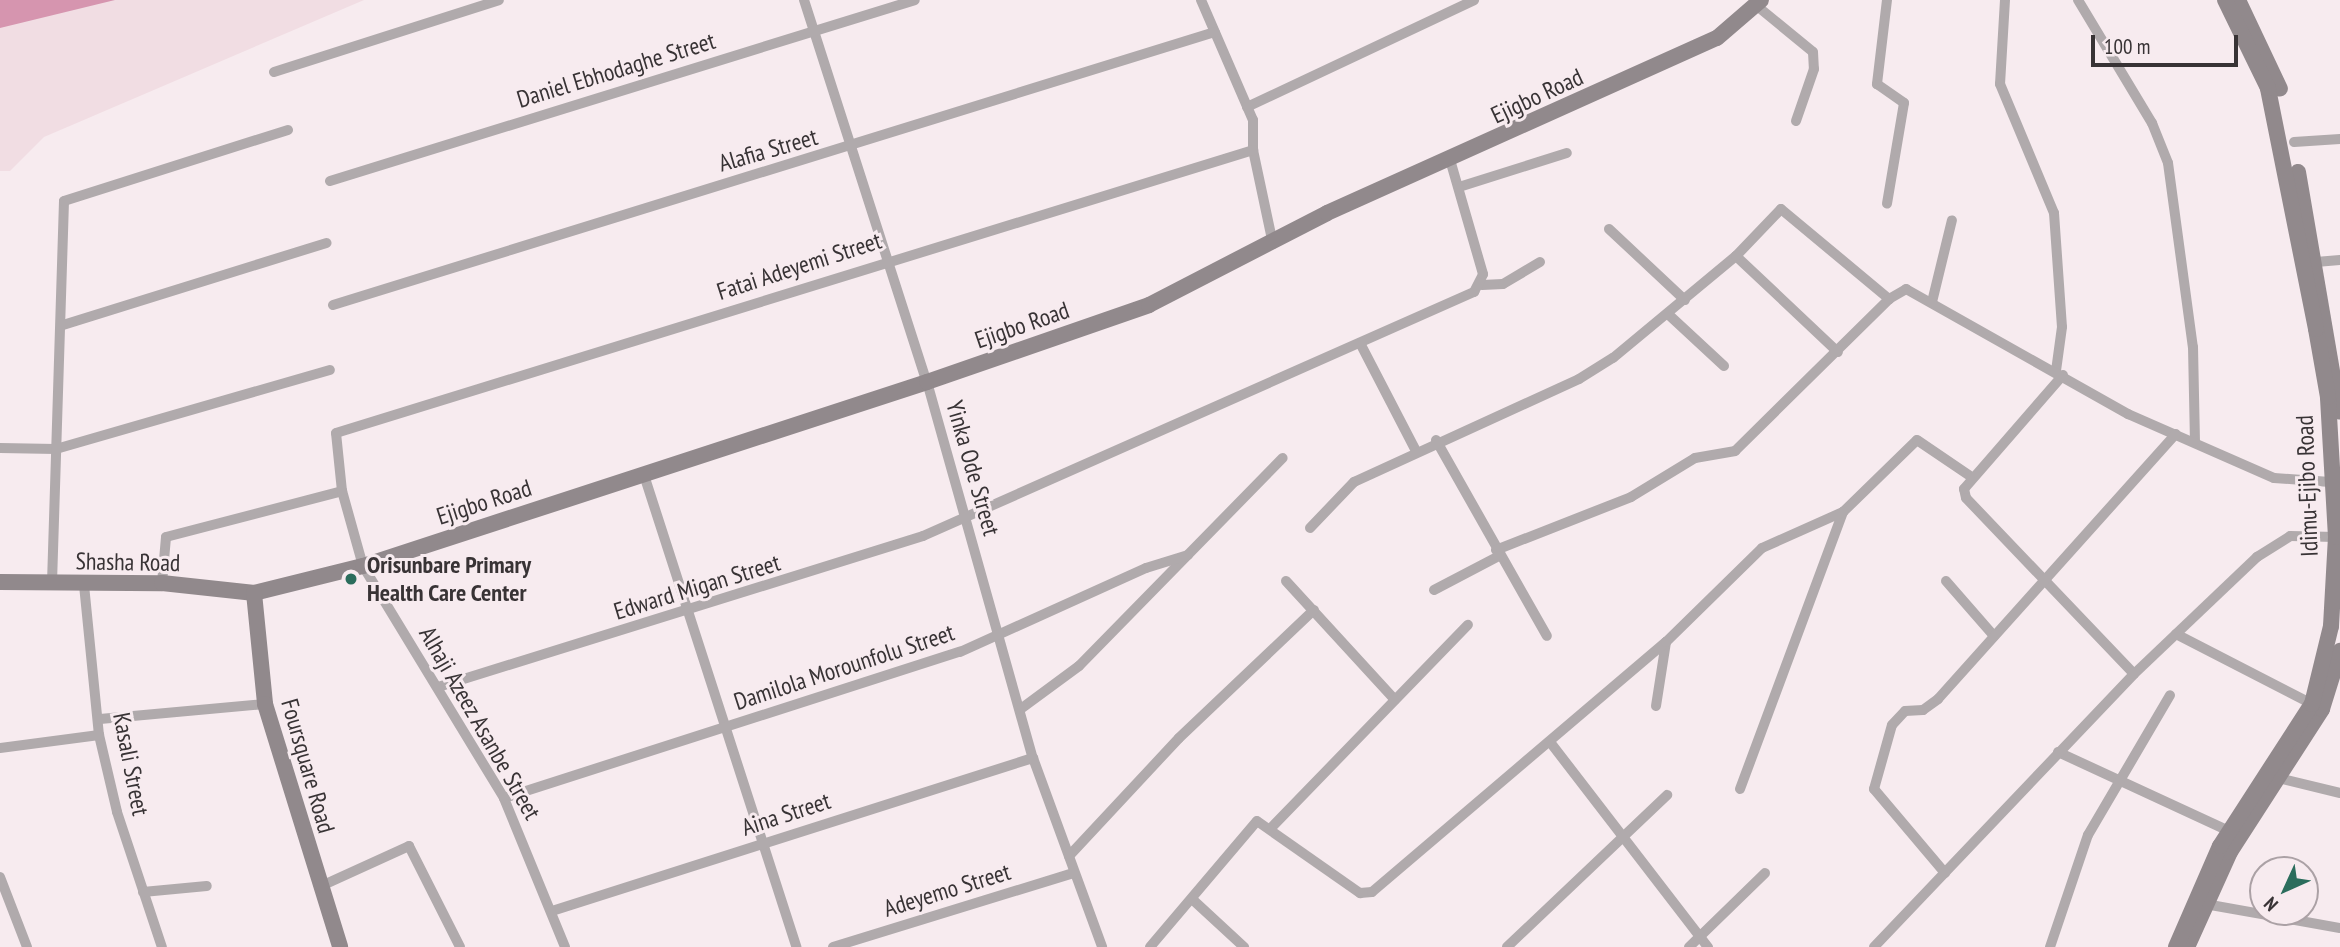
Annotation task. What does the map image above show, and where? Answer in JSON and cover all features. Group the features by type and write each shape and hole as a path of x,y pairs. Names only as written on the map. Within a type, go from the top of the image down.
{"street":[{"path":"274,72 499,0"},
{"name":"Yinka Ode Street","path":"804,0 885,261 927,382 1002,635 1022,708 1032,758 1102,947"},
{"name":"Daniel Ebhodaghe Street","path":"330,181 915,0"},
{"path":"1201,0 1255,130 1253,150 1273,244"},
{"path":"1247,107 1474,0"},
{"path":"1886,0 1877,84 1904,103 1887,204"},
{"path":"2005,0 2000,84 2054,213 2062,327 2060,373 1970,476 1966,498 2134,674"},
{"path":"2078,0 2151,123 2168,163 2193,347 2195,442"},
{"name":"Idimu-Ejibo Road","path":"2176,947 2229,831 2312,704 2329,650 2336,537 2330,482 2328,397 2283,144 2255,52 2225,0"},
{"name":"Idimu-Ejibo Road","path":"2238,0 2265,47 2294,142 2316,262 2340,421"},
{"path":"1759,3 1813,52 1814,69 1796,121"},
{"name":"Ejigbo Road","path":"254,593 363,566 927,382 1149,305 1273,244 1327,213 1717,38 1759,3"},
{"name":"Alafia Street","path":"333,305 849,148 1215,32"},
{"path":"52,583 63,325 64,201 288,130"},
{"path":"2294,142 2340,139"},
{"name":"Fatai Adeyemi Street","path":"363,566 342,491 336,433 885,261 1253,150"},
{"path":"1459,187 1567,153"},
{"path":"1450,160 1482,285"},
{"path":"1310,528 1350,485 1415,449 1579,379 1669,315 1785,208 1889,299"},
{"path":"1932,302 1952,220"},
{"path":"1608,229 1685,300"},
{"path":"63,325 327,243"},
{"path":"1736,256 1838,352"},
{"path":"2316,262 2340,260"},
{"name":"Edward Migan Street","path":"438,687 690,612 966,519 1360,343 1482,285 1503,284 1539,262"},
{"path":"1434,590 1497,553 1631,497 1695,458 1735,451 1889,299 1906,289 2060,373 2128,414 2274,478 2330,482"},
{"path":"1669,315 1724,366"},
{"path":"1360,343 1415,449"},
{"path":"0,448 56,449 330,370"},
{"path":"1945,873 1874,789 1892,725 1905,711 1923,710 1938,699 2175,434"},
{"path":"1436,440 1497,553 1547,636"},
{"path":"1150,947 1254,824 1270,828 1366,895 1666,642 1762,548 1843,512 1917,440 1970,476"},
{"path":"1022,708 1079,666 1283,458"},
{"path":"644,475 796,947"},
{"path":"162,583 166,537 342,491"},
{"path":"1740,789 1843,512"},
{"path":"1874,947 2057,752 2257,557 2290,536 2336,537"},
{"name":"Damilola Morounfolu Street","path":"504,798 1002,635 1146,568 1188,555"},
{"name":"Alhaji Azeez Asanbe Street","path":"363,566 504,798 565,947"},
{"path":"1286,581 1395,699"},
{"path":"1946,581 1994,635"},
{"name":"Shasha Road","path":"0,582 84,585 162,583 254,593"},
{"name":"Kasali Street","path":"84,585 100,719 99,735 162,947"},
{"name":"Foursquare Road","path":"254,593 265,704 319,887 340,947"},
{"path":"1069,856 1178,738 1314,610"},
{"path":"1270,828 1468,625"},
{"path":"2176,634 2312,704"},
{"path":"1657,706 1666,642"},
{"path":"2187,947 2205,904 2252,813 2322,709 2336,680 2340,651"},
{"path":"2050,947 2088,835 2116,782 2171,695"},
{"path":"100,719 265,704"},
{"path":"0,748 99,735"},
{"path":"1550,742 1709,947"},
{"path":"2057,752 2116,782 2229,831"},
{"name":"Aina Street","path":"552,911 1032,758"},
{"path":"2278,778 2340,793"},
{"path":"1507,947 1667,796"},
{"path":"319,887 410,846 460,947"},
{"name":"Adeyemo Street","path":"833,947 1074,873"},
{"path":"1689,947 1765,873"},
{"path":"0,877 27,947"},
{"path":"144,891 207,886"},
{"path":"1192,899 1244,947"},
{"path":"2205,904 2340,928"}],"shaded area":[{"path":"0,0 364,0 44,137 10,171 0,171"},
{"path":"0,0 115,0 0,28"}],"place":[{"name":"Orisunbare Primary Health Care Center","path":"351,579"}]}
